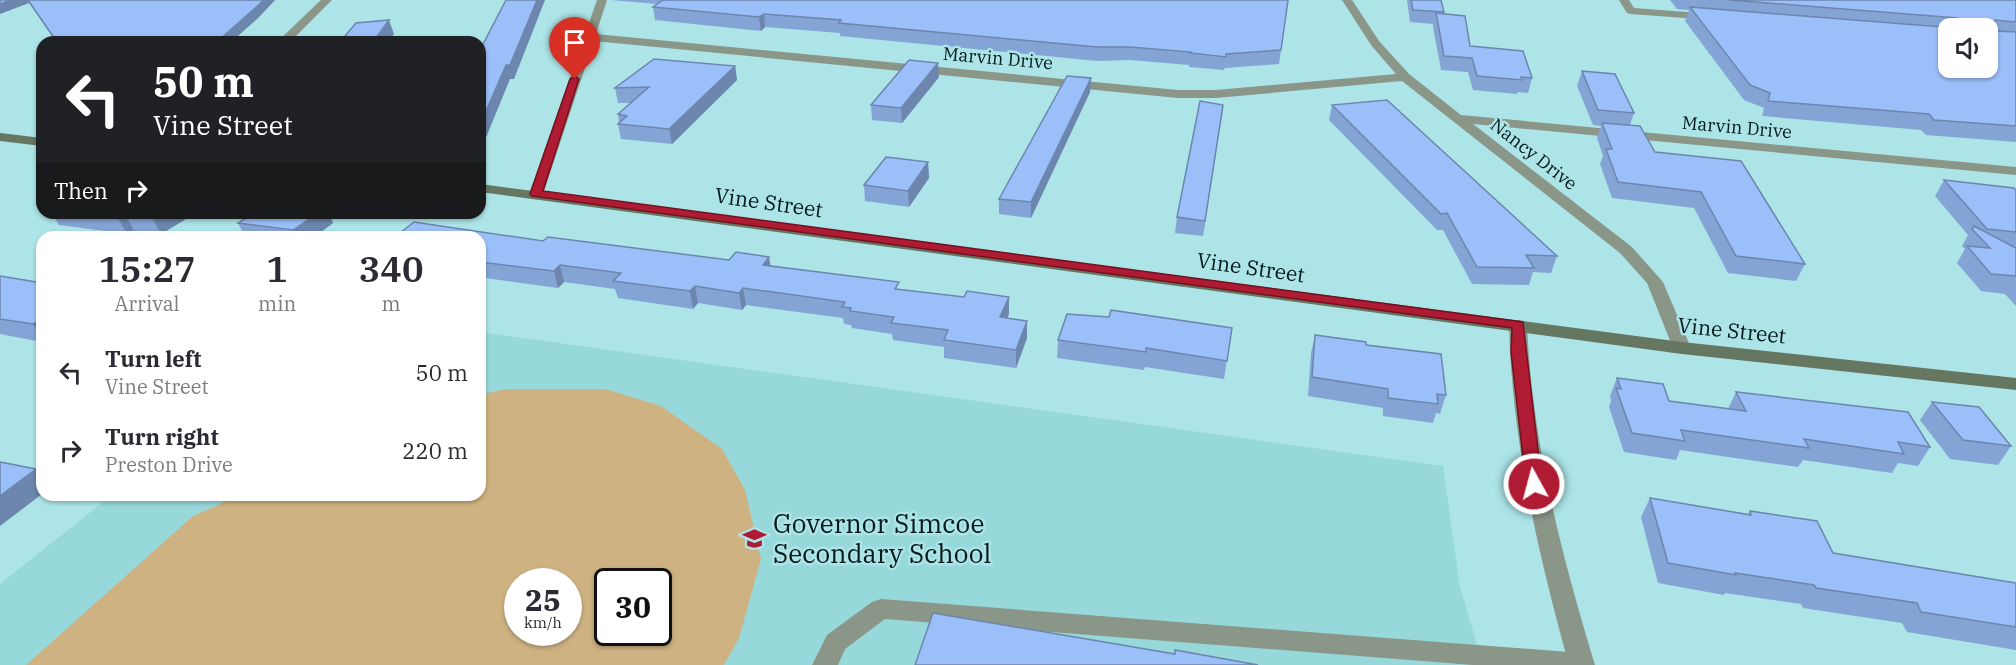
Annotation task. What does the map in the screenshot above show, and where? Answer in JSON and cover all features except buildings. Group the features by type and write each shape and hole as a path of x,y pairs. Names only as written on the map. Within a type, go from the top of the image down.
{"street":[{"path":"289,36 327,0"},
{"path":"536,194 602,0"},
{"name":"Nancy Drive","path":"1347,0 1375,44 1405,77 1626,250 1656,282 1682,348"},
{"path":"1624,0 1630,11 1726,18"},
{"name":"Marvin Drive","path":"589,37 1178,94 1216,94 1405,77"},
{"name":"Marvin Drive","path":"1455,118 2016,171"},
{"path":"0,137 36,141"},
{"name":"Vine Street","path":"486,189 1682,348 2016,384"},
{"path":"825,665 836,642 881,609 1403,657 1584,664 1534,484 1518,352 1518,325"}],"shaded area":[{"name":"Governor Simcoe Secondary School","path":"486,333 1443,466 1460,587 1483,665 0,665 0,584 104,501 486,501"},
{"path":"505,389 605,389 661,406 722,449 745,490 761,559 739,638 724,665 26,665 193,516 227,501 486,501 486,394"}],"place":[{"name":"Governor Simcoe Secondary School","path":"755,538"}],"route":[{"path":"575,79 536,194 1518,325 1518,352 1534,484"}]}
